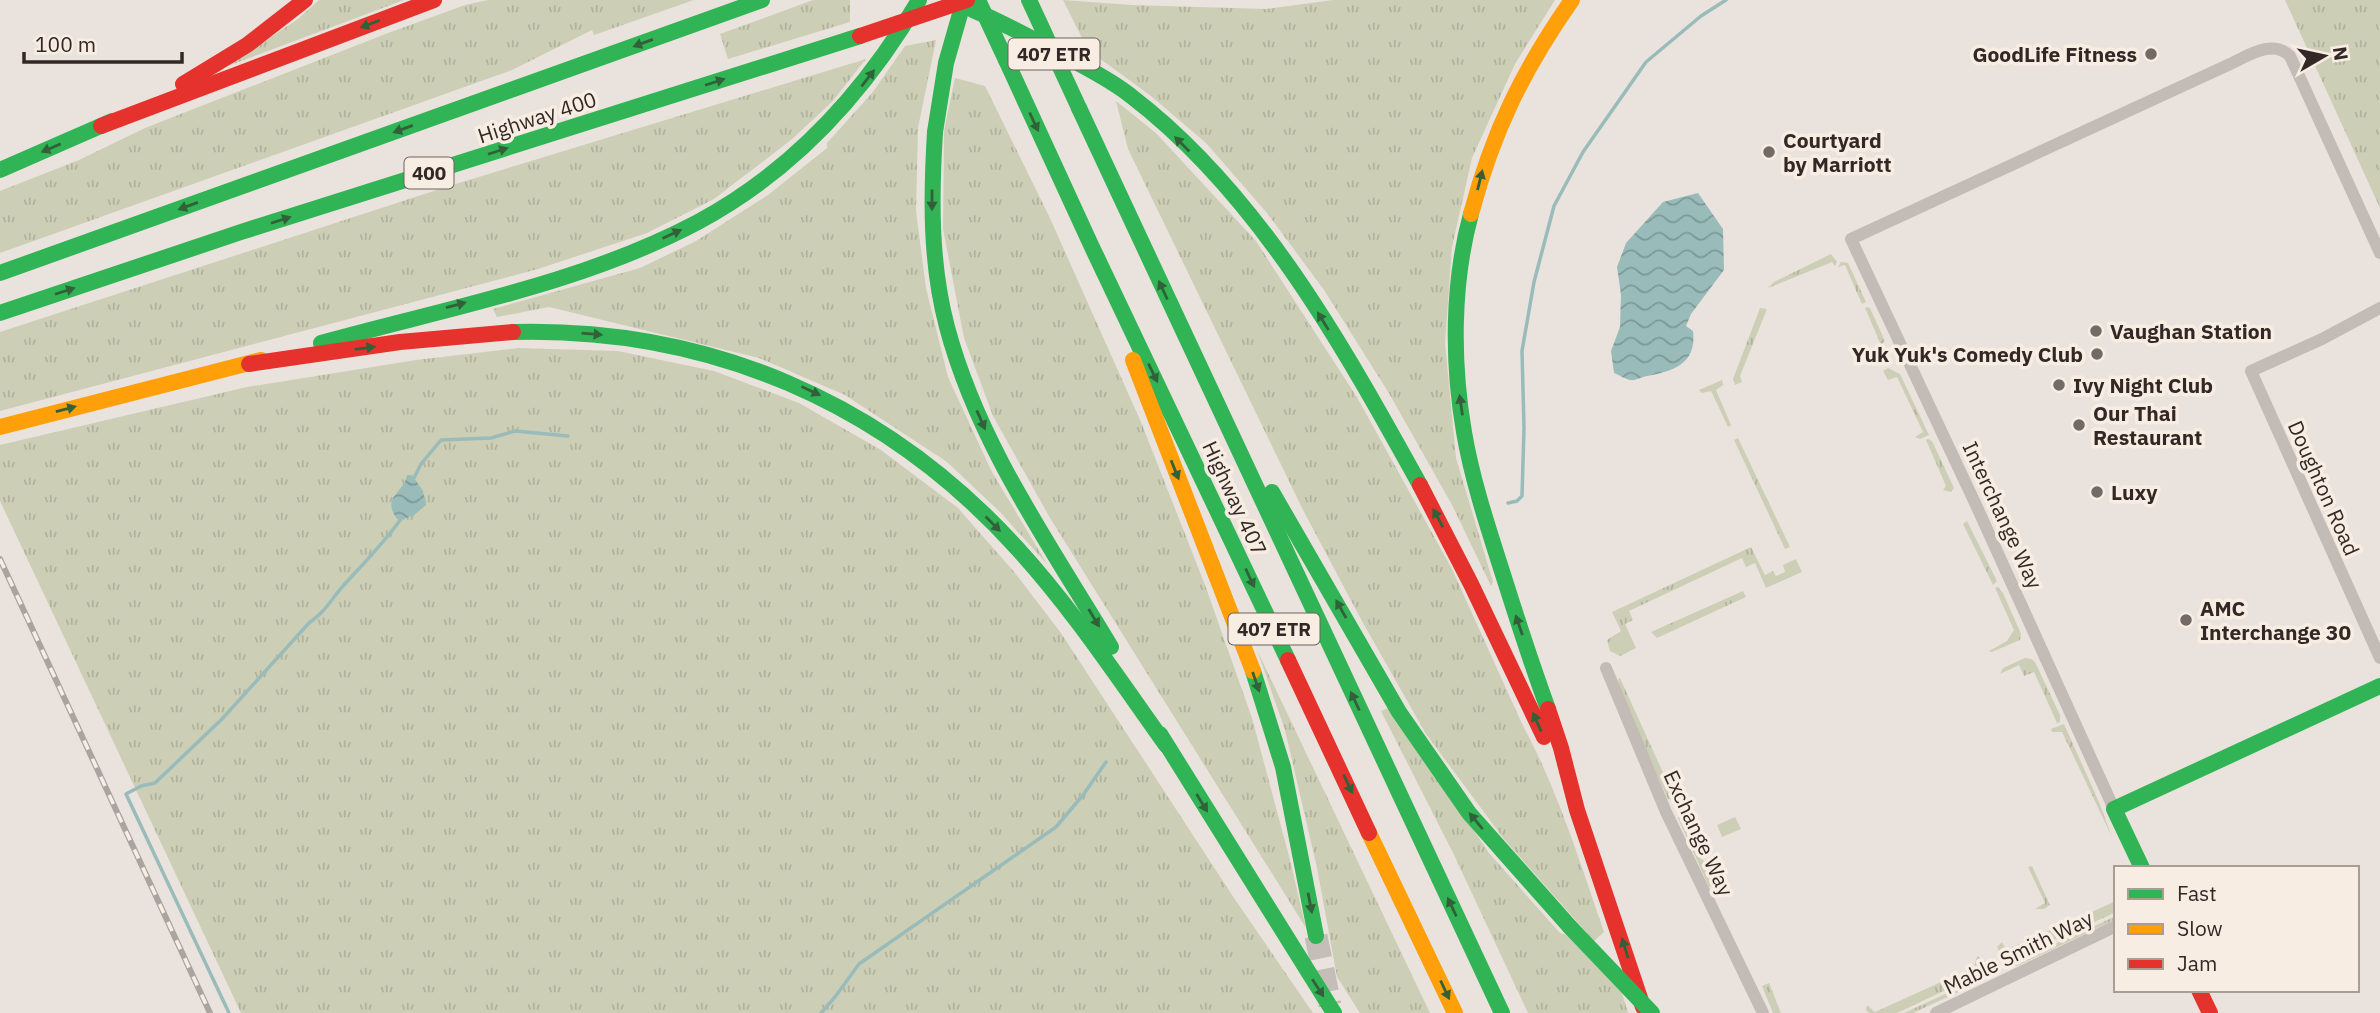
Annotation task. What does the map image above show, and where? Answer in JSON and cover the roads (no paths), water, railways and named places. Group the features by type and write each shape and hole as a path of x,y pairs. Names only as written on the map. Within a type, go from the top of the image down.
{"main road":[{"path":"0,170 157,99 212,68 258,37 305,0"},
{"path":"101,126 434,0"},
{"name":"Highway 400","path":"0,274 762,0"},
{"path":"0,427 249,364 546,281 600,263 697,222 738,199 782,166 822,129 870,76 919,0"},
{"path":"945,0 1010,26 1091,70 1138,101 1186,146 1239,203 1279,254 1362,383 1453,545 1576,807"},
{"path":"965,0 946,64 935,132 932,196 937,276 948,328 962,373 979,418 1001,462 1166,745 1334,1013"},
{"name":"Highway 400","path":"0,313 241,232 860,36 965,0"},
{"name":"Highway 407","path":"978,0 1091,245 1455,1013"},
{"name":"Highway 407","path":"1029,0 1502,1013"},
{"path":"1572,0 1531,59 1508,103 1484,163 1468,225 1460,272 1455,331 1459,391 1467,451 1510,598 1645,1013"},
{"path":"1091,245 1145,394 1256,680 1283,767 1316,936"},
{"path":"249,364 443,338 551,331 623,337 690,349 752,366 790,381 824,396 883,431 930,464 969,500 1014,545 1048,586 1166,745"},
{"path":"1203,374 1399,712 1469,813 1570,927 1652,1013"},
{"path":"2114,809 2380,686"},
{"name":"Interchange Way","path":"2114,809 2141,866"},
{"path":"2200,992 2210,1013"}],"street":[{"name":"Interchange Way","path":"2114,809 1851,239 2266,48 2278,48 2290,56 2380,253"},
{"name":"Doughton Road","path":"2380,308 2322,339 2251,370 2380,658"},
{"name":"Exchange Way","path":"1606,668 1666,812 1763,1013"},
{"name":"Mable Smith Way","path":"1936,1013 2114,927"}],"water":[{"path":"1698,193 1723,229 1724,270 1691,314 1686,326 1693,331 1693,342 1687,358 1666,372 1634,380 1626,379 1614,373 1611,351 1620,327 1621,295 1617,267 1626,243 1663,202"},
{"path":"407,475 412,475 423,491 426,505 413,516 398,520 391,506 392,501"}],"waterway":[{"path":"1508,503 1517,501 1522,496 1522,351 1534,282 1554,206 1583,152 1646,62 1701,16 1726,0"},
{"path":"414,478 421,464 441,440 491,438 515,431 568,436"},
{"path":"229,1013 126,794 141,786 155,783 222,719 324,610 401,519"},
{"path":"821,1013 859,964 1056,827 1106,762"}],"tunnel":[{"path":"1316,936 1330,1005"}],"railway":[{"path":"0,559 210,1013"}],"place":[{"name":"GoodLife Fitness","path":"2151,54"},
{"name":"Courtyard by Marriott","path":"1769,152"},
{"name":"Vaughan Station","path":"2096,331"},
{"name":"Yuk Yuk's Comedy Club","path":"2097,354"},
{"name":"Ivy Night Club","path":"2059,385"},
{"name":"Our Thai Restaurant","path":"2079,425"},
{"name":"Luxy","path":"2097,492"},
{"name":"AMC Interchange 30","path":"2186,620"}]}
